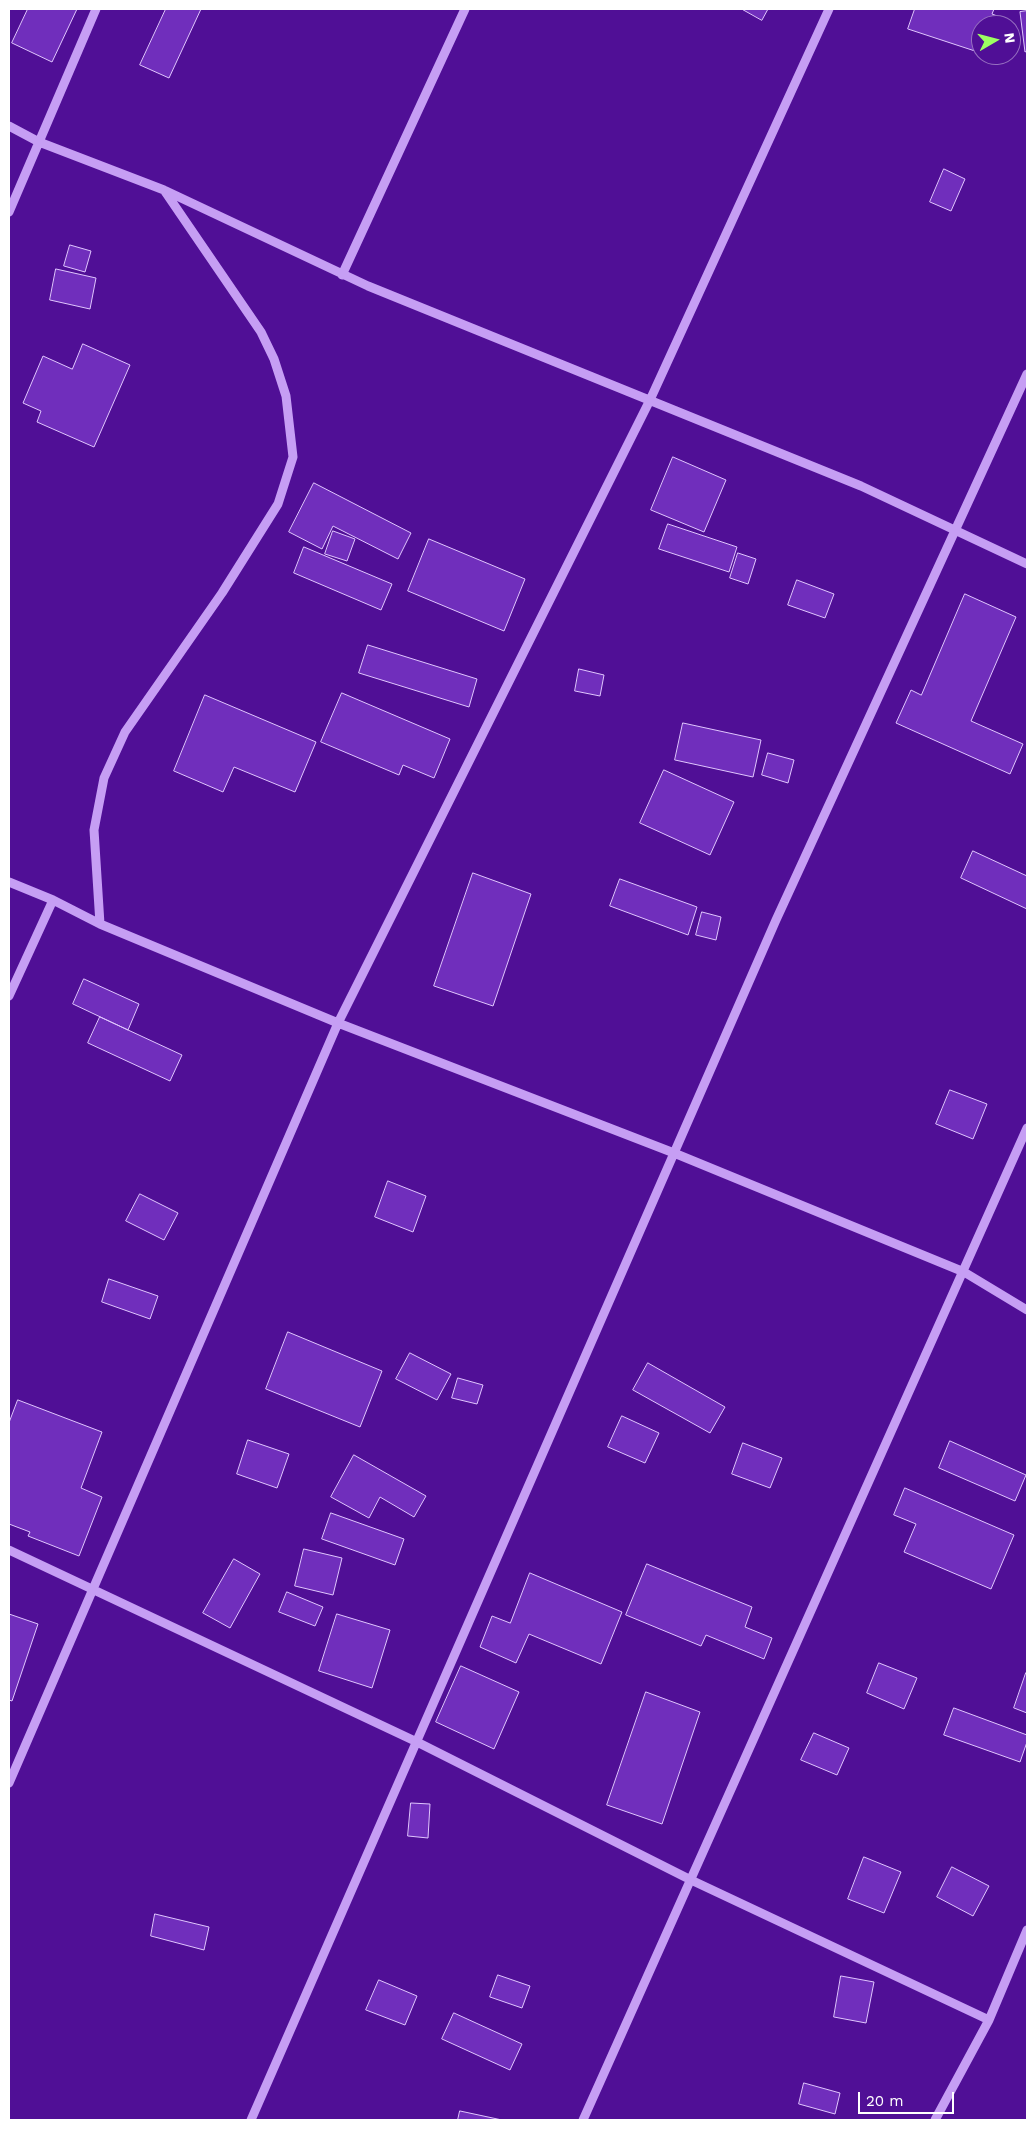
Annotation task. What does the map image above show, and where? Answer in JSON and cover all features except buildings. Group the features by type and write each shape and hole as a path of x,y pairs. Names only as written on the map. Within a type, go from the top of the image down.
{"street":[{"path":"9,212 96,9"},
{"path":"342,275 465,9"},
{"path":"9,1783 338,1023 650,400 829,9"},
{"path":"9,126 39,142 164,190 342,275 862,486 1027,564"},
{"path":"100,924 94,830 104,778 125,732 222,593 278,504 293,457 286,396 274,359 261,332 164,190"},
{"path":"252,2120 776,920 1027,374"},
{"path":"9,882 53,900 100,924 338,1023 674,1153 964,1272 1027,1310"},
{"path":"9,996 53,900"},
{"path":"583,2120 1027,1128"},
{"path":"9,1550 417,1742 691,1880 989,2020"},
{"path":"935,2120 989,2020 1027,1930"}]}
